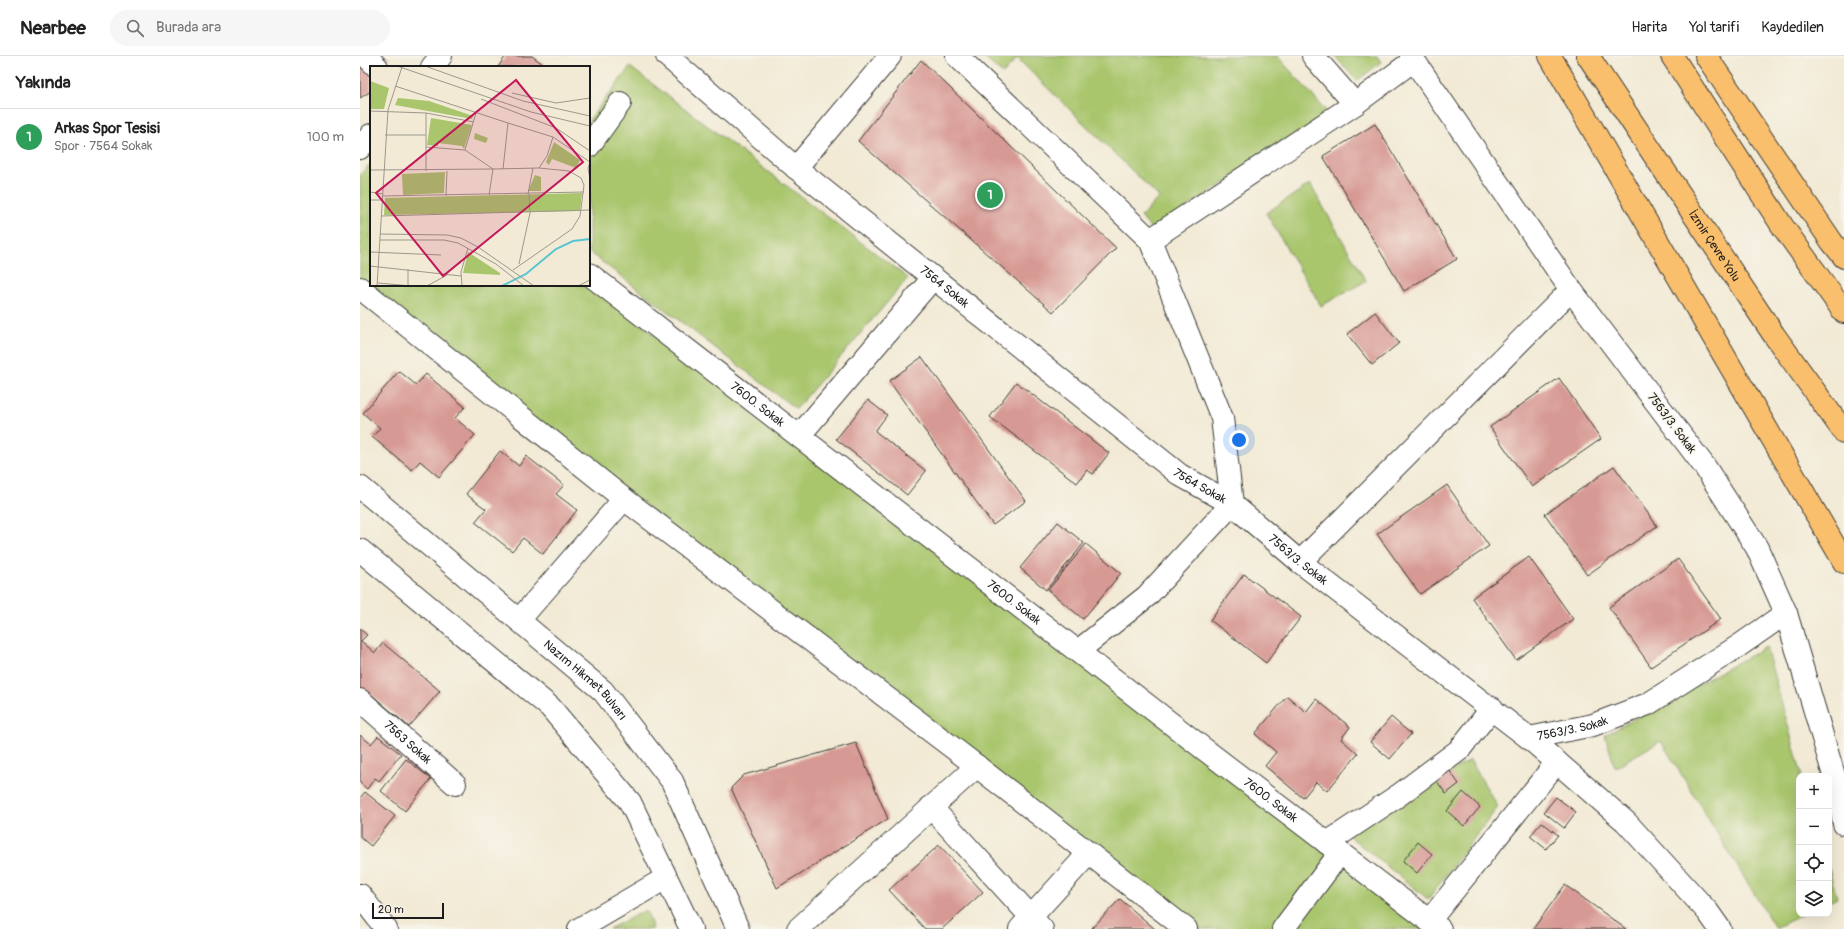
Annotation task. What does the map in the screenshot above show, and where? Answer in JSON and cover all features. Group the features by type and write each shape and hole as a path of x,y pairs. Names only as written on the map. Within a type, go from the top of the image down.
{"highway":[{"path":"1550,56 1844,562"},
{"name":"İzmir Çevre Yolu","path":"1588,56 1774,335 1844,432"},
{"path":"1672,56 1783,227 1844,312"},
{"path":"1706,56 1832,242 1844,257"}],"street":[{"path":"366,56 376,66"},
{"path":"433,66 441,56"},
{"name":"7564 Sokak","path":"667,56 796,168 1180,475 1232,504"},
{"path":"796,168 890,56"},
{"path":"957,56 1150,240 1222,418 1232,504 1147,596 1078,651"},
{"path":"1313,56 1354,104"},
{"path":"1150,240 1354,104 1413,58"},
{"name":"7563/3. Sokak","path":"1232,504 1300,562 1492,708 1528,738 1593,725 1648,704 1740,645 1786,613 1757,548 1705,467 1571,290 1413,58"},
{"path":"590,145 620,103"},
{"path":"360,124 370,133"},
{"path":"360,148 370,135"},
{"name":"7600. Sokak","path":"590,275 1435,925"},
{"path":"799,436 933,278"},
{"path":"360,288 624,499 977,766 1186,929"},
{"path":"1300,562 1571,290"},
{"name":"Nazım Hikmet Bulvarı","path":"360,487 603,691 672,781 738,929"},
{"path":"519,620 624,499"},
{"path":"360,550 550,707 630,802 691,929"},
{"path":"1786,613 1838,789 1844,824"},
{"name":"7563 Sokak","path":"360,700 455,784"},
{"path":"1283,929 1334,848 1399,795 1459,750 1492,708"},
{"path":"1528,738 1626,822 1708,912 1720,929"},
{"path":"1435,925 1557,762"},
{"path":"798,929 977,766"},
{"path":"931,807 1031,925 1089,853"},
{"path":"579,929 666,878"},
{"path":"360,895 386,929"}],"green space":[{"path":"982,56 1277,56 1330,115 1152,230 1141,217 1159,197 1017,58 1003,74"},
{"path":"1335,56 1377,56 1381,62 1357,81"},
{"path":"630,67 908,278 796,409 590,253 590,119"},
{"path":"370,164 370,286 590,286 1431,929 1187,929 360,282 360,175"},
{"path":"1310,184 1366,281 1321,306 1266,213"},
{"path":"1766,647 1801,773 1796,773 1796,917 1798,917 1775,928 1661,741 1615,767 1605,735"},
{"path":"1470,760 1498,807 1428,899 1344,832"},
{"path":"1832,880 1837,898 1832,900"},
{"path":"646,910 653,929 609,929"}],"building":[{"path":"360,56 371,66 370,92 360,98"},
{"path":"506,56 532,56 546,66 499,66"},
{"path":"921,60 1116,248 1053,312 858,141"},
{"path":"1375,124 1457,259 1404,291 1323,156"},
{"path":"1375,312 1399,343 1372,365 1347,334"},
{"path":"922,357 1026,501 993,525 889,381"},
{"path":"399,371 416,385 426,374 465,407 455,418 475,435 439,477 420,461 412,470 372,437 380,428 363,413"},
{"path":"1559,378 1601,439 1532,487 1490,427"},
{"path":"1016,382 1109,453 1093,474 1087,470 1077,483 990,417"},
{"path":"868,400 887,415 875,431 926,471 907,495 836,439"},
{"path":"500,451 519,466 526,456 564,485 556,494 577,510 543,554 523,538 512,551 475,522 486,509 466,494"},
{"path":"1614,466 1657,526 1587,575 1545,514"},
{"path":"1447,485 1489,546 1420,594 1377,534"},
{"path":"1058,522 1084,543 1046,590 1020,568"},
{"path":"1086,544 1121,573 1083,619 1048,590"},
{"path":"1529,557 1573,619 1516,660 1472,598"},
{"path":"1678,559 1721,619 1651,667 1609,607"},
{"path":"1244,574 1301,617 1266,663 1210,620"},
{"path":"360,629 367,635 361,641 375,653 383,643 440,691 409,727 372,695 370,697 360,689"},
{"path":"1287,696 1306,712 1316,699 1350,727 1341,739 1358,754 1327,791 1316,782 1303,798 1265,766 1276,752 1255,734"},
{"path":"1391,717 1411,734 1390,759 1370,742"},
{"path":"360,735 371,744 378,736 401,754 379,781 375,778 367,789 360,783"},
{"path":"856,743 888,819 777,888 731,788 744,775"},
{"path":"406,759 431,779 405,811 381,791"},
{"path":"1447,767 1459,784 1446,794 1434,777"},
{"path":"365,792 395,816 371,846 360,837 360,798"},
{"path":"1463,792 1480,807 1464,826 1447,811"},
{"path":"1556,797 1576,812 1564,828 1544,812"},
{"path":"1542,822 1558,835 1546,849 1530,836"},
{"path":"1418,842 1432,854 1417,873 1403,861"},
{"path":"939,845 983,892 942,929 925,929 889,890"},
{"path":"1565,885 1626,929 1533,929"},
{"path":"1120,899 1155,929 1091,929"}],"place":[{"name":"Arkas Spor Tesisi","path":"990,195"}]}
